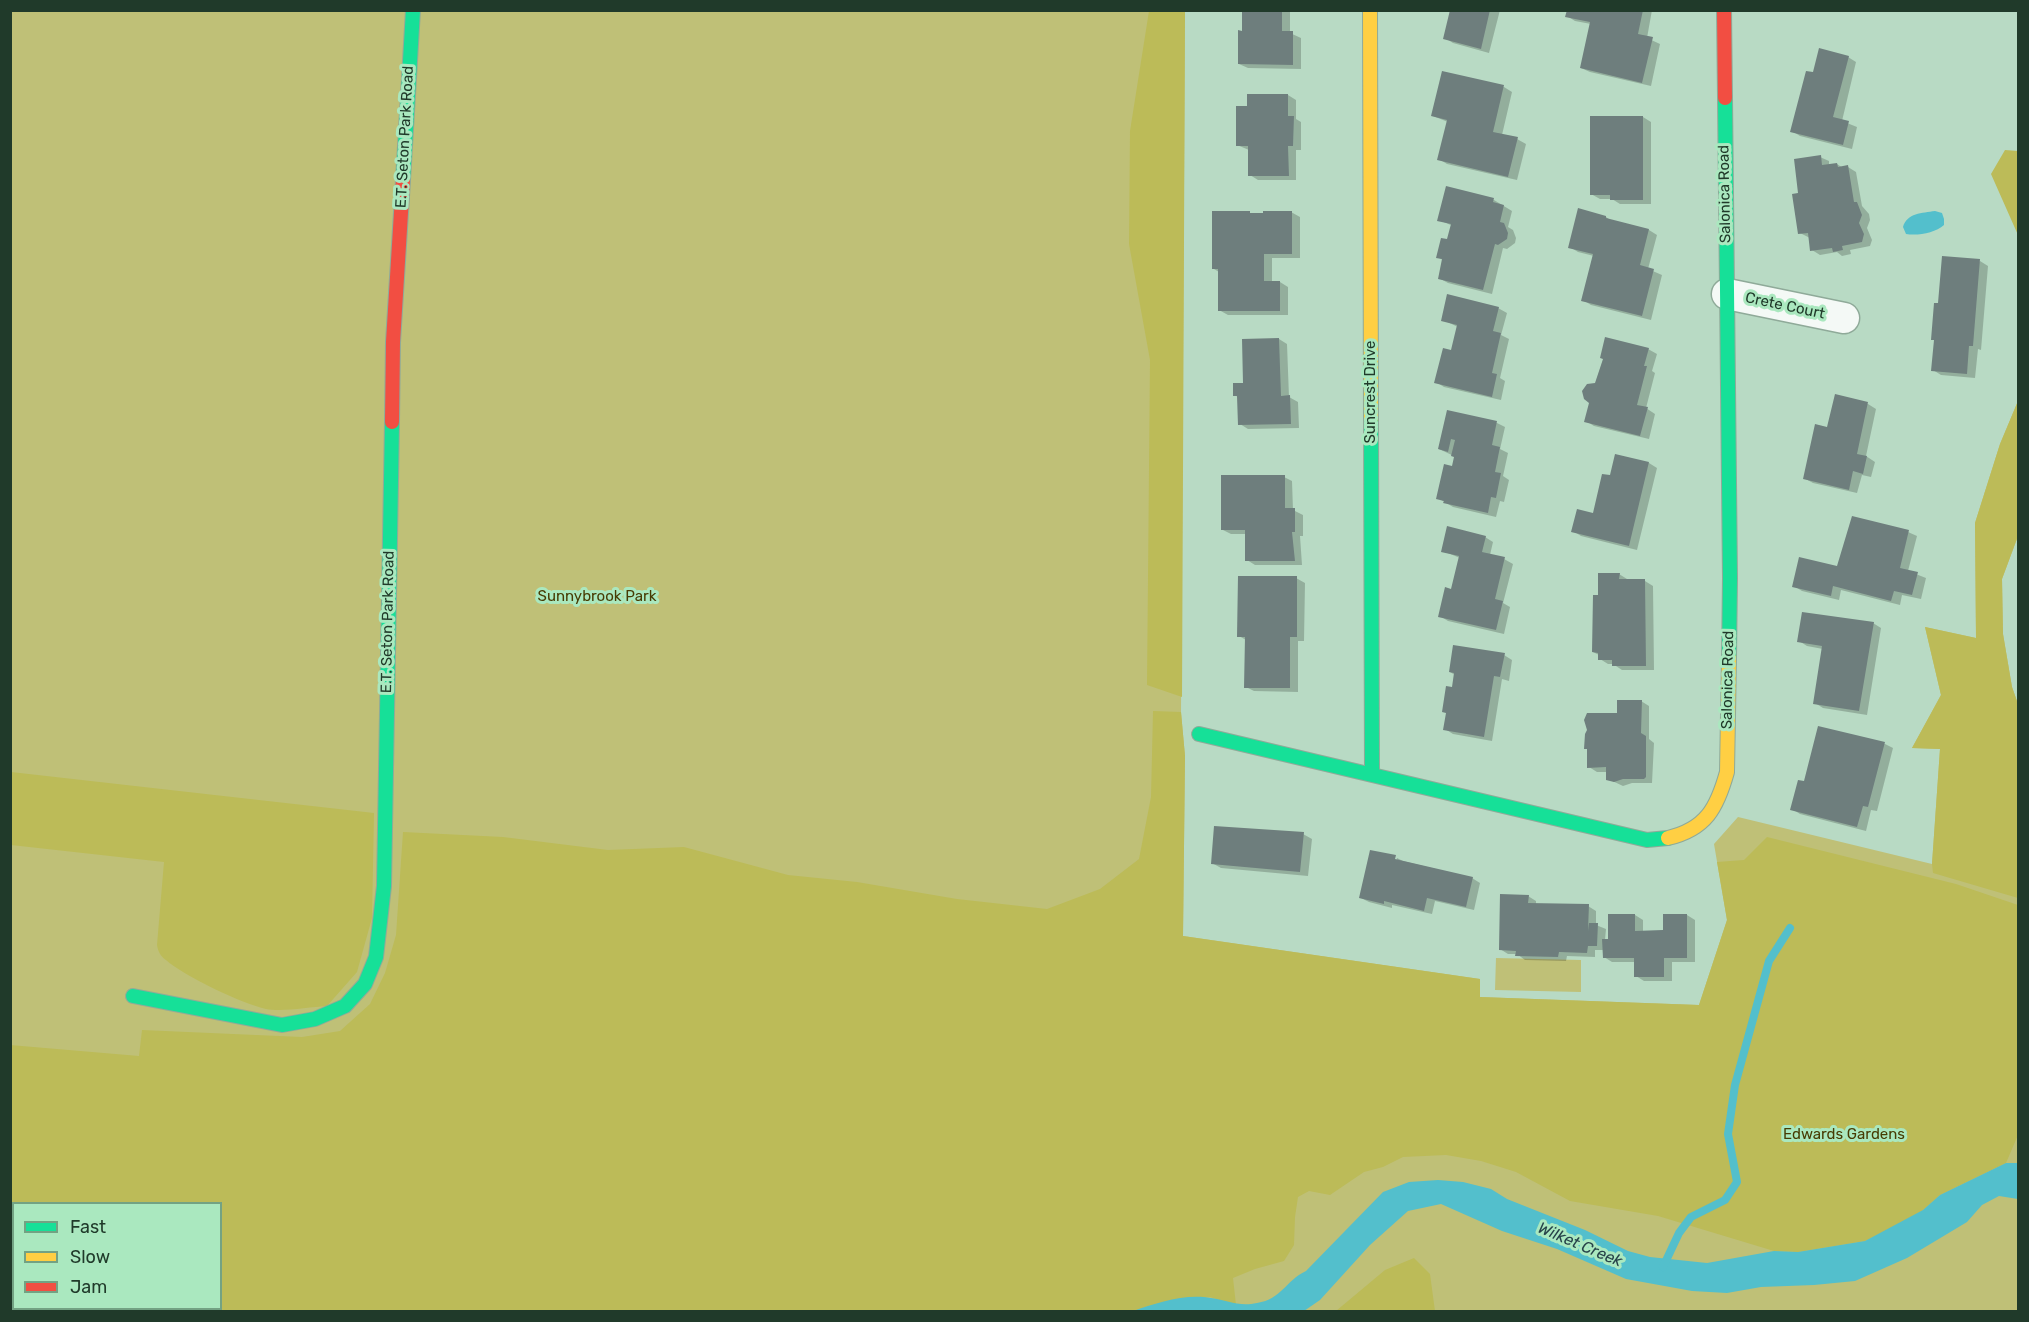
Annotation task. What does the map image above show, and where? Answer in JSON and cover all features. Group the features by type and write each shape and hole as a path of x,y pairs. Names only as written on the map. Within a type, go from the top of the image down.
{"street":[{"name":"E.T. Seton Park Road","path":"133,996 282,1025 315,1019 345,1006 364,984 375,957 384,886 393,342 413,10"},
{"name":"Suncrest Drive","path":"1370,10 1372,774"},
{"name":"Salonica Road","path":"1199,734 1647,840 1671,839 1694,830 1707,816 1721,796 1727,772 1730,578 1724,10"},
{"name":"Crete Court","path":"1727,294 1844,318"}],"green space":[{"name":"Sunnybrook Park","path":"10,11 1185,11 1181,712 1185,756 1183,936 1480,979 1480,997 1699,1005 1727,920 1714,844 1738,817 1932,864 1940,749 1912,748 1941,695 1925,627 1976,638 1975,523 2000,444 2018,401 2018,536 2002,579 2003,634 2012,687 2018,704 2018,1311 11,1311"},
{"path":"1149,11 1185,11 1182,697 1147,685 1150,360 1129,244 1130,131"},
{"path":"2005,150 2018,151 2018,235 1991,174"},
{"path":"2018,401 2018,536 2002,579 2003,634 2012,687 2018,704 2018,898 1933,873 1940,749 1912,748 1941,695 1925,627 1976,638 1975,523 2000,444"},
{"name":"Edwards Gardens","path":"1153,711 1181,712 1185,756 1183,936 1480,979 1480,997 1699,1005 1727,920 1717,862 1744,860 1767,837 1956,884 2018,905 2018,1135 2006,1163 1940,1195 1906,1221 1865,1241 1798,1252 1774,1251 1658,1216 1570,1201 1516,1172 1481,1161 1446,1155 1403,1157 1383,1167 1364,1172 1330,1195 1309,1191 1298,1197 1294,1245 1284,1261 1233,1278 1236,1305 1210,1297 1148,1306 1133,1312 11,1311 10,1045 139,1056 142,1030 302,1037 340,1031 370,1004 385,973 396,935 403,832 503,837 608,850 684,847 788,875 857,882 957,899 1047,909 1100,889 1139,859 1151,797"},
{"path":"11,772 374,813 372,918 357,972 327,1006 280,1010 266,1009 243,1001 186,974 164,958 157,947 164,862 11,845"},
{"path":"1496,958 1581,960 1581,992 1495,990"},
{"path":"1414,1258 1430,1274 1435,1311 1336,1311 1385,1270"}],"water":[{"path":"1935,211 1942,213 1944,225 1926,233 1906,234 1903,227 1911,216"},
{"name":"Wilket Creek","path":"2006,1163 2018,1163 2018,1199 1999,1196 1982,1205 1967,1222 1907,1258 1855,1281 1761,1287 1727,1293 1692,1291 1626,1279 1557,1249 1502,1231 1441,1204 1408,1211 1370,1245 1320,1300 1304,1311 1133,1311 1181,1298 1201,1297 1244,1304 1272,1298 1306,1271 1383,1192 1409,1182 1438,1180 1463,1182 1491,1189 1507,1199 1585,1230 1628,1251 1650,1257 1707,1263 1774,1251 1798,1252 1865,1241 1923,1210 1940,1195"}],"building":[{"path":"1242,10 1282,10 1282,31 1293,31 1293,65 1238,64 1238,30 1242,31"},
{"path":"1450,10 1490,10 1481,49 1443,39"},
{"path":"1567,10 1643,10 1638,34 1653,37 1642,83 1580,68 1590,22 1565,17"},
{"path":"1819,48 1849,56 1833,117 1849,121 1843,145 1790,132 1806,71 1813,72"},
{"path":"1442,71 1504,85 1493,132 1518,137 1508,177 1437,160 1447,120 1431,116"},
{"path":"1247,94 1288,94 1288,116 1294,116 1293,146 1288,146 1289,176 1248,176 1248,146 1236,146 1236,106 1247,106"},
{"path":"1590,116 1643,116 1643,200 1610,200 1610,195 1590,195"},
{"path":"1821,155 1822,165 1837,163 1838,167 1848,165 1854,202 1857,202 1862,215 1859,223 1864,234 1862,242 1842,246 1843,250 1833,252 1832,248 1810,251 1808,233 1798,234 1792,194 1798,193 1794,159"},
{"path":"1446,186 1494,198 1493,202 1504,205 1500,222 1504,223 1508,233 1507,239 1498,245 1495,244 1483,290 1438,279 1442,259 1436,258 1441,238 1447,239 1451,224 1437,221"},
{"path":"1578,208 1649,229 1640,265 1654,269 1642,316 1581,301 1593,254 1568,248"},
{"path":"1212,211 1263,213 1263,211 1292,211 1292,254 1264,254 1264,281 1280,281 1280,311 1218,311 1218,269 1212,269"},
{"path":"1942,256 1980,259 1973,346 1969,346 1967,374 1931,371 1934,303 1938,303"},
{"path":"1447,294 1499,307 1493,331 1501,333 1492,373 1497,374 1492,397 1434,383 1443,348 1451,350 1457,325 1441,321"},
{"path":"1605,337 1649,348 1637,405 1648,407 1640,436 1584,422 1589,403 1584,399 1582,391 1587,384 1595,383 1603,359 1600,358"},
{"path":"1279,338 1281,396 1290,395 1291,424 1238,425 1237,396 1233,396 1233,383 1243,383 1242,339"},
{"path":"1835,394 1868,402 1857,454 1867,456 1863,474 1853,471 1849,490 1803,479 1815,424 1827,427"},
{"path":"1447,410 1497,421 1492,445 1500,447 1495,472 1501,473 1496,498 1491,497 1488,513 1443,503 1444,501 1436,499 1444,464 1452,466 1454,457 1451,456 1455,440 1451,439 1448,452 1438,449"},
{"path":"1615,454 1649,462 1629,546 1571,532 1577,509 1593,513 1602,474 1610,475"},
{"path":"1221,475 1285,475 1285,508 1295,508 1295,532 1292,532 1295,561 1245,561 1245,530 1221,530"},
{"path":"1852,516 1909,530 1900,568 1918,572 1912,595 1894,591 1891,601 1833,586 1831,596 1792,587 1799,557 1837,566"},
{"path":"1447,526 1486,536 1482,552 1505,557 1495,599 1503,601 1496,630 1438,617 1445,587 1451,589 1459,556 1441,552"},
{"path":"1598,573 1620,573 1619,579 1645,579 1646,666 1612,666 1612,660 1598,660 1598,653 1592,652 1593,595 1598,595"},
{"path":"1238,576 1297,576 1297,637 1290,637 1290,688 1244,688 1245,637 1237,637"},
{"path":"1802,612 1874,622 1859,711 1813,704 1822,646 1797,642"},
{"path":"1453,645 1505,653 1500,677 1494,676 1484,737 1443,730 1446,713 1442,712 1446,686 1452,687 1454,673 1449,672"},
{"path":"1617,700 1642,700 1641,733 1646,736 1646,777 1644,779 1623,779 1614,782 1606,780 1606,767 1587,768 1587,749 1584,749 1587,730 1584,720 1587,713 1617,713"},
{"path":"1818,726 1885,742 1868,807 1863,806 1857,827 1790,810 1798,780 1804,781"},
{"path":"1214,826 1304,832 1300,872 1211,864"},
{"path":"1370,850 1396,855 1395,859 1473,877 1466,907 1427,898 1424,911 1384,901 1384,904 1359,898"},
{"path":"1500,894 1529,895 1528,903 1589,904 1588,931 1589,923 1598,923 1597,946 1588,946 1587,953 1559,952 1558,957 1515,956 1516,951 1499,950"},
{"path":"1608,914 1635,914 1635,931 1663,930 1663,914 1687,914 1687,958 1664,958 1664,977 1634,977 1634,958 1603,958 1602,939 1608,939"}],"waterway":[{"path":"1663,1267 1679,1233 1691,1217 1725,1200 1737,1182 1728,1134 1735,1085 1769,961 1790,928"}],"traffic: fast":[{"path":"403,180 413,10"},
{"path":"1725,98 1729,658"},
{"path":"1371,418 1372,774"},
{"path":"133,996 282,1025 315,1019 345,1006 365,984 376,957 384,886 392,422"},
{"path":"1199,734 1647,840 1668,838"}],"traffic: slow":[{"path":"1370,10 1371,418"},
{"path":"1668,838 1701,823 1714,806 1723,785 1727,772 1729,658"}],"traffic: jam":[{"path":"1724,10 1725,98"},
{"path":"392,422 393,342 403,180"}]}
